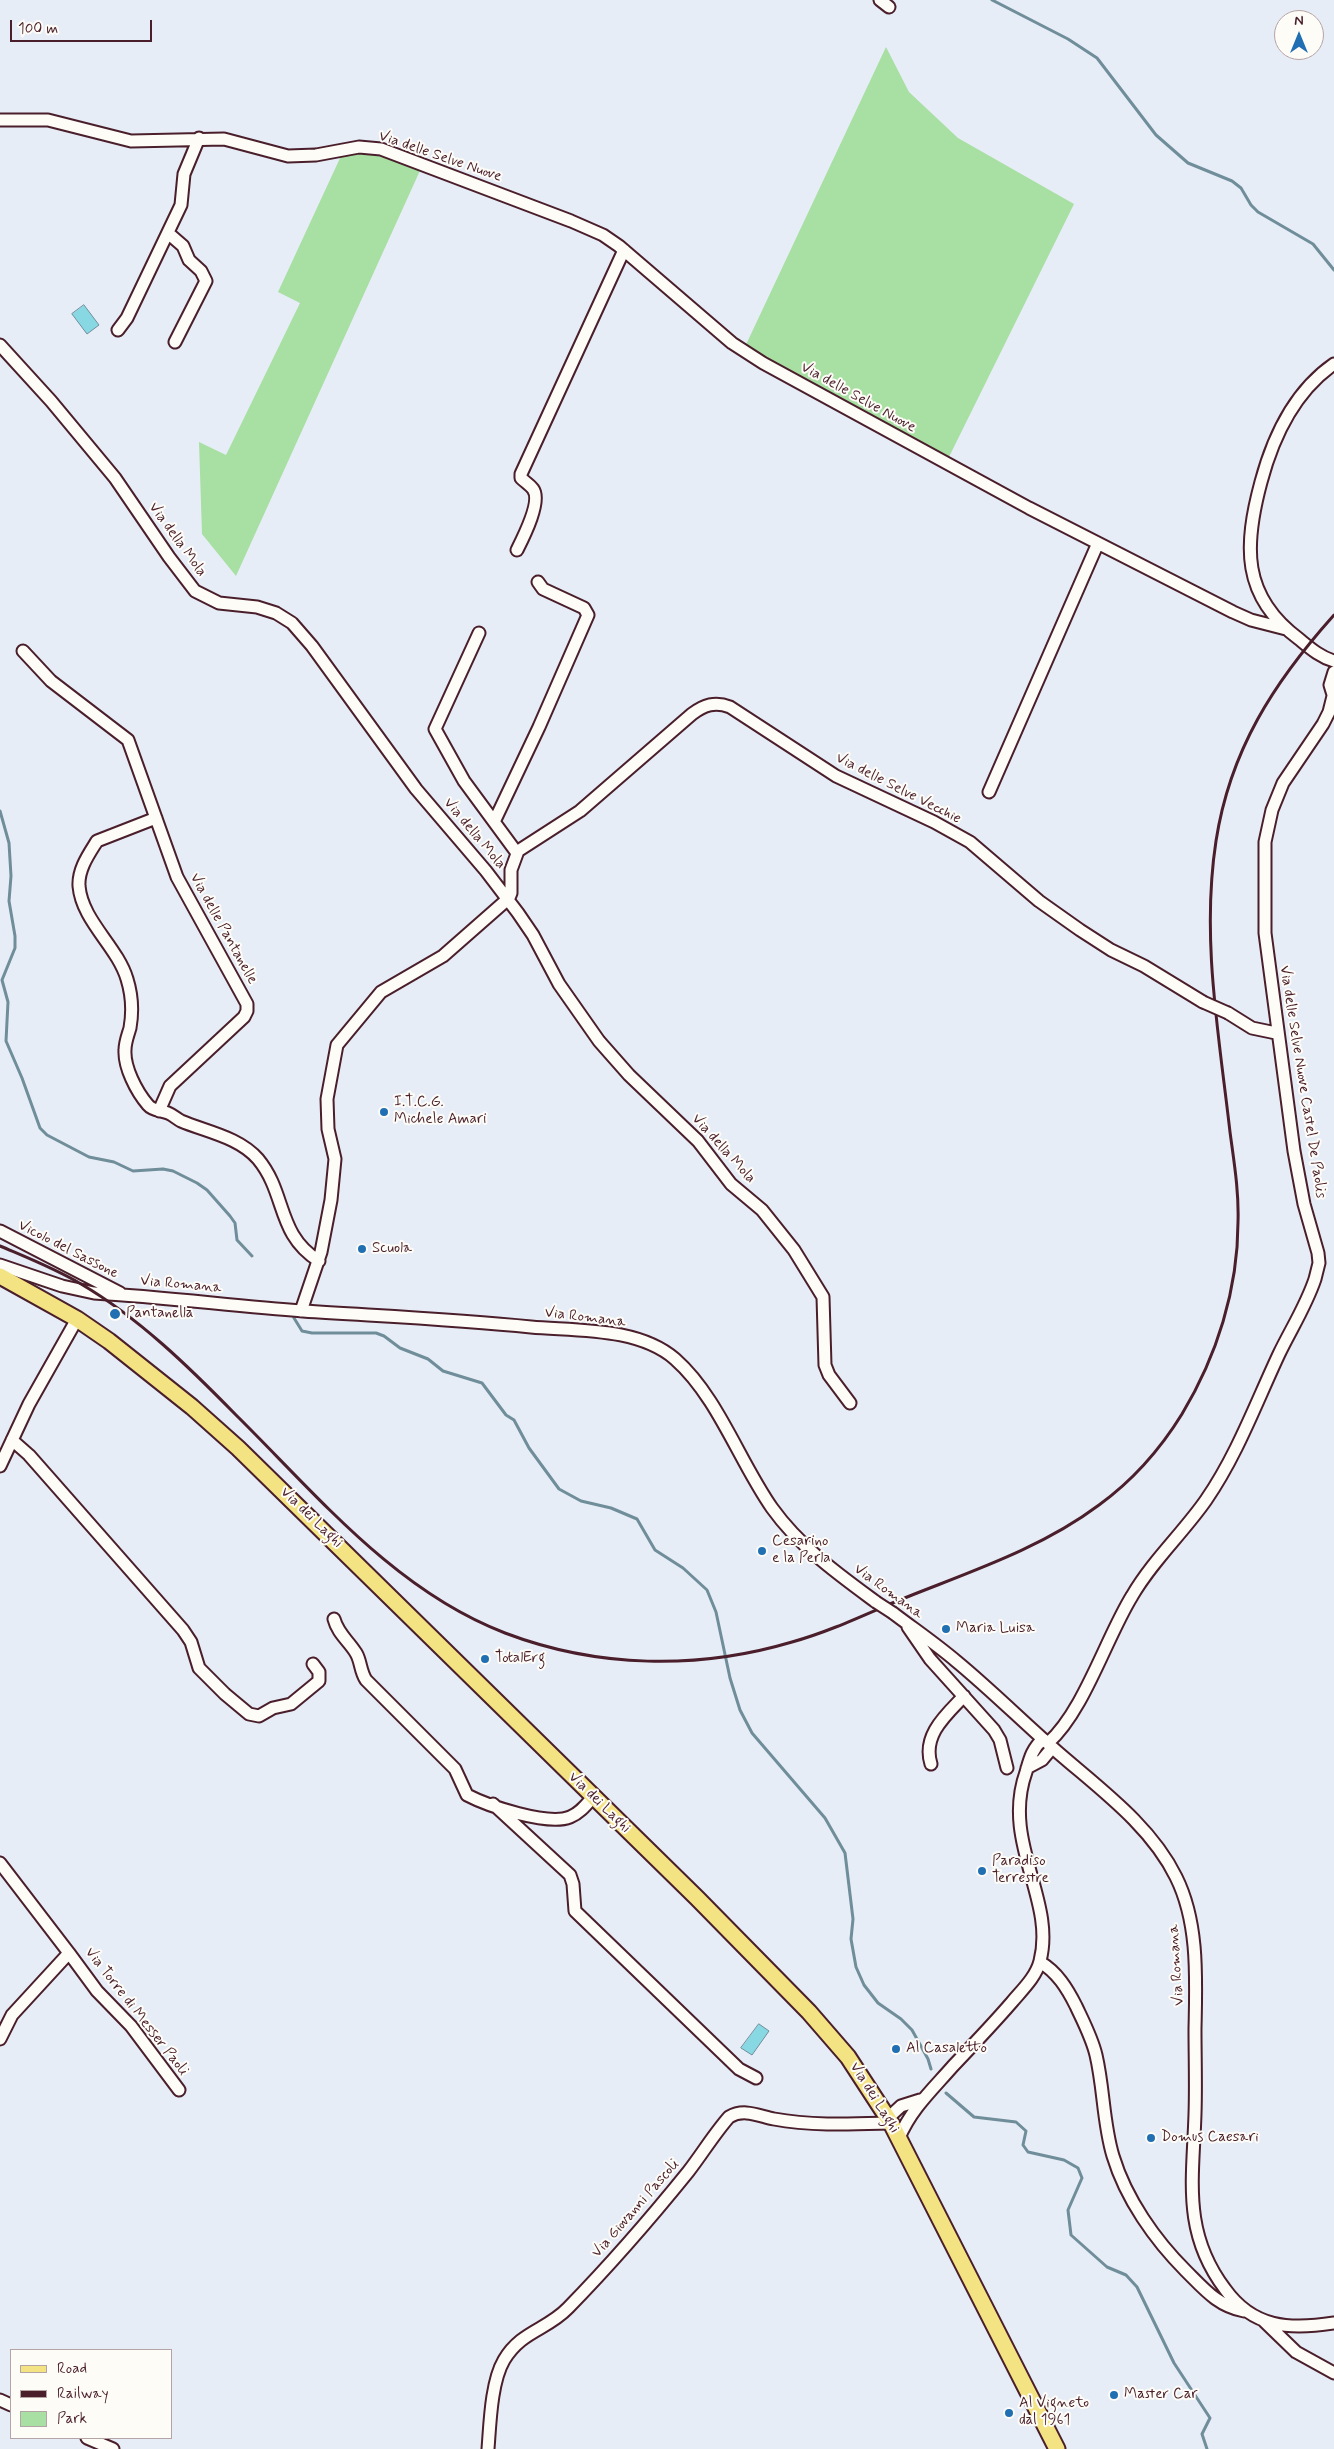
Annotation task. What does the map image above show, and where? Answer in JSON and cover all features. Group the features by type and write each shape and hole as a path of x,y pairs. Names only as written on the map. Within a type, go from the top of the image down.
{"main road":[{"name":"Via dei Laghi","path":"0,1276 77,1319 130,1357 227,1438 697,1898 809,2012 848,2058 895,2125 1057,2449"}],"street":[{"name":"Via delle Selve Nuove","path":"0,120 33,118 56,121 132,141 199,138 231,140 288,156 316,155 359,147 381,149 571,221 603,236 624,250 743,350 1029,508 1237,614 1286,629"},
{"path":"118,330 127,318 181,205 184,174 199,138"},
{"path":"168,233 184,246 189,260 201,271 206,281 175,342"},
{"path":"517,550 530,523 535,494 534,489 521,478 521,474 624,250"},
{"name":"Via della Mola","path":"0,346 51,401 109,472 169,558 196,591 219,603 257,607 272,611 295,626 416,789 507,899 532,935 558,984 610,1055 698,1141 731,1184 762,1210 794,1250 822,1294 825,1365 850,1403"},
{"path":"1334,364 1306,390 1283,426 1264,470 1251,520 1249,553 1255,583 1265,606 1286,629 1320,656 1334,661"},
{"path":"989,792 1098,542"},
{"path":"494,822 539,727 588,615 584,608 543,589 538,582"},
{"path":"302,1311 319,1261 331,1200 335,1163 328,1129 327,1112 330,1077 337,1045 381,992 443,956 511,894 510,876 517,853 464,781 435,729 480,633"},
{"name":"Via delle Pantanelle","path":"23,651 51,681 127,739 183,889 239,988 248,1008 244,1017 170,1086 159,1111"},
{"path":"1320,656 1332,675"},
{"name":"Via delle Selve Nuove Castel De Paolis","path":"1040,1962 1042,1947 1040,1918 1018,1819 1019,1791 1027,1768 1042,1760 1048,1743 1059,1733 1068,1719 1140,1581 1201,1507 1225,1469 1248,1425 1315,1279 1319,1263 1295,1160 1276,1033 1264,921 1267,832 1283,783 1329,712 1333,697 1332,675"},
{"name":"Via delle Selve Vecchie","path":"517,853 580,811 696,711 710,704 723,704 847,782 934,822 970,842 1039,901 1111,950 1144,966 1203,1002 1228,1013 1252,1028 1276,1033"},
{"name":"Via delle Selve Nuove Castel De Paolis","path":"1323,724 1334,714"},
{"path":"156,818 97,841 80,873 79,886 86,908 113,949 127,979 132,1003 130,1030 125,1045 125,1060 138,1090 149,1106 222,1136 254,1155 268,1176 292,1236 303,1250 319,1261"},
{"name":"Vicolo del Sassone","path":"0,1231 123,1295"},
{"name":"Via Romana","path":"0,1265 76,1290 302,1311 438,1318 601,1333 622,1336 662,1350 682,1366 700,1386 761,1490 785,1525 819,1559 962,1666 1120,1806 1146,1834 1170,1867 1184,1898 1193,1939 1195,1966 1195,2113 1192,2178 1195,2221 1200,2246 1210,2266 1229,2295 1245,2311 1264,2321 1279,2325 1334,2323"},
{"path":"0,1466 29,1404 77,1319"},
{"path":"12,1440 29,1455 183,1630 191,1642 196,1662 201,1670 249,1714 259,1716 273,1708 291,1704 319,1681 319,1672 313,1664"},
{"path":"334,1619 337,1630 357,1654 361,1672 366,1680 455,1769 467,1795 532,1817 553,1821 572,1817 581,1811 593,1797"},
{"path":"904,1622 925,1654 994,1730 1000,1740 1007,1768"},
{"path":"931,1764 928,1755 932,1733 964,1696"},
{"path":"492,1804 570,1876 573,1884 574,1911 739,2069 756,2078"},
{"name":"Via Torre di Messer Paoli","path":"0,1863 97,1991 131,2026 179,2090"},
{"name":"Via Torre di Messer Paoli","path":"0,2039 12,2015 69,1953"},
{"path":"895,2125 1011,2002 1033,1977 1040,1962 1053,1971 1063,1983 1089,2035 1096,2054 1106,2129 1113,2158 1132,2201 1164,2246 1194,2280 1224,2305 1245,2311"},
{"path":"879,2104 901,2106 920,2100"},
{"path":"895,2125 901,2106"},
{"name":"Via Giovanni Pascoli","path":"488,2449 499,2371 509,2353 526,2335 552,2321 569,2307 655,2212 729,2117 744,2113 778,2120 814,2123 895,2125"},
{"path":"1264,2321 1296,2352 1334,2373"},
{"path":"89,2439 113,2449"}],"green space":[{"path":"886,47 909,92 958,138 1074,204 946,463 743,351"},
{"path":"374,148 423,164 236,576 202,534 199,442 226,455 300,303 278,292 341,156"}],"water":[{"path":"84,305 99,325 87,334 72,314"},
{"path":"759,2024 769,2031 752,2055 741,2048"}],"waterway":[{"path":"992,0 1068,39 1097,58 1156,135 1188,163 1232,181 1241,188 1251,205 1258,212 1313,244 1334,270"},
{"path":"0,811 9,843 11,876 9,901 15,936 15,948 2,980 8,1002 6,1041 40,1128 47,1135 89,1157 114,1162 133,1171 163,1169 173,1171 197,1183 207,1190 230,1216 235,1223 237,1240 252,1256"},
{"path":"294,1318 302,1331 312,1333 376,1333 384,1336 400,1348 428,1359 443,1371 482,1383 506,1415 514,1420 529,1448 559,1489 581,1501 611,1508 637,1519 655,1550 683,1568 707,1590 716,1612 730,1678 740,1710 752,1733 825,1818 845,1853 853,1919 851,1939 856,1967 864,1985 878,2003 901,2019 912,2030 928,2059 931,2069"},
{"path":"946,2093 974,2117 1016,2122 1026,2131 1023,2145 1028,2152 1064,2160 1078,2168 1082,2178 1068,2210 1071,2235 1107,2267 1126,2275 1137,2287 1174,2363 1210,2418 1202,2434 1207,2449"}],"railway":[{"path":"0,1246 42,1264 102,1297 163,1344 328,1508 393,1567 465,1615 505,1633 540,1645 611,1659 648,1661 684,1661 756,1651 832,1629 1027,1548 1076,1521 1099,1505 1145,1463 1182,1414 1206,1369 1223,1321 1230,1297 1234,1272 1237,1247 1238,1199 1213,986 1210,914 1216,841 1232,777 1258,719 1292,666 1334,615"}],"place":[{"name":"I.T.C.G. Michele Amari","path":"384,1112"},
{"name":"Scuola","path":"362,1249"},
{"name":"Pantanella","path":"115,1314"},
{"name":"Cesarino e la Perla","path":"762,1551"},
{"name":"Maria Luisa","path":"946,1629"},
{"name":"TotalErg","path":"485,1659"},
{"name":"Paradiso Terrestre","path":"982,1871"},
{"name":"Al Casaletto","path":"896,2049"},
{"name":"Domus Caesari","path":"1151,2138"},
{"name":"Master Car","path":"1114,2395"},
{"name":"Al Vigneto dal 1961","path":"1009,2413"}]}
